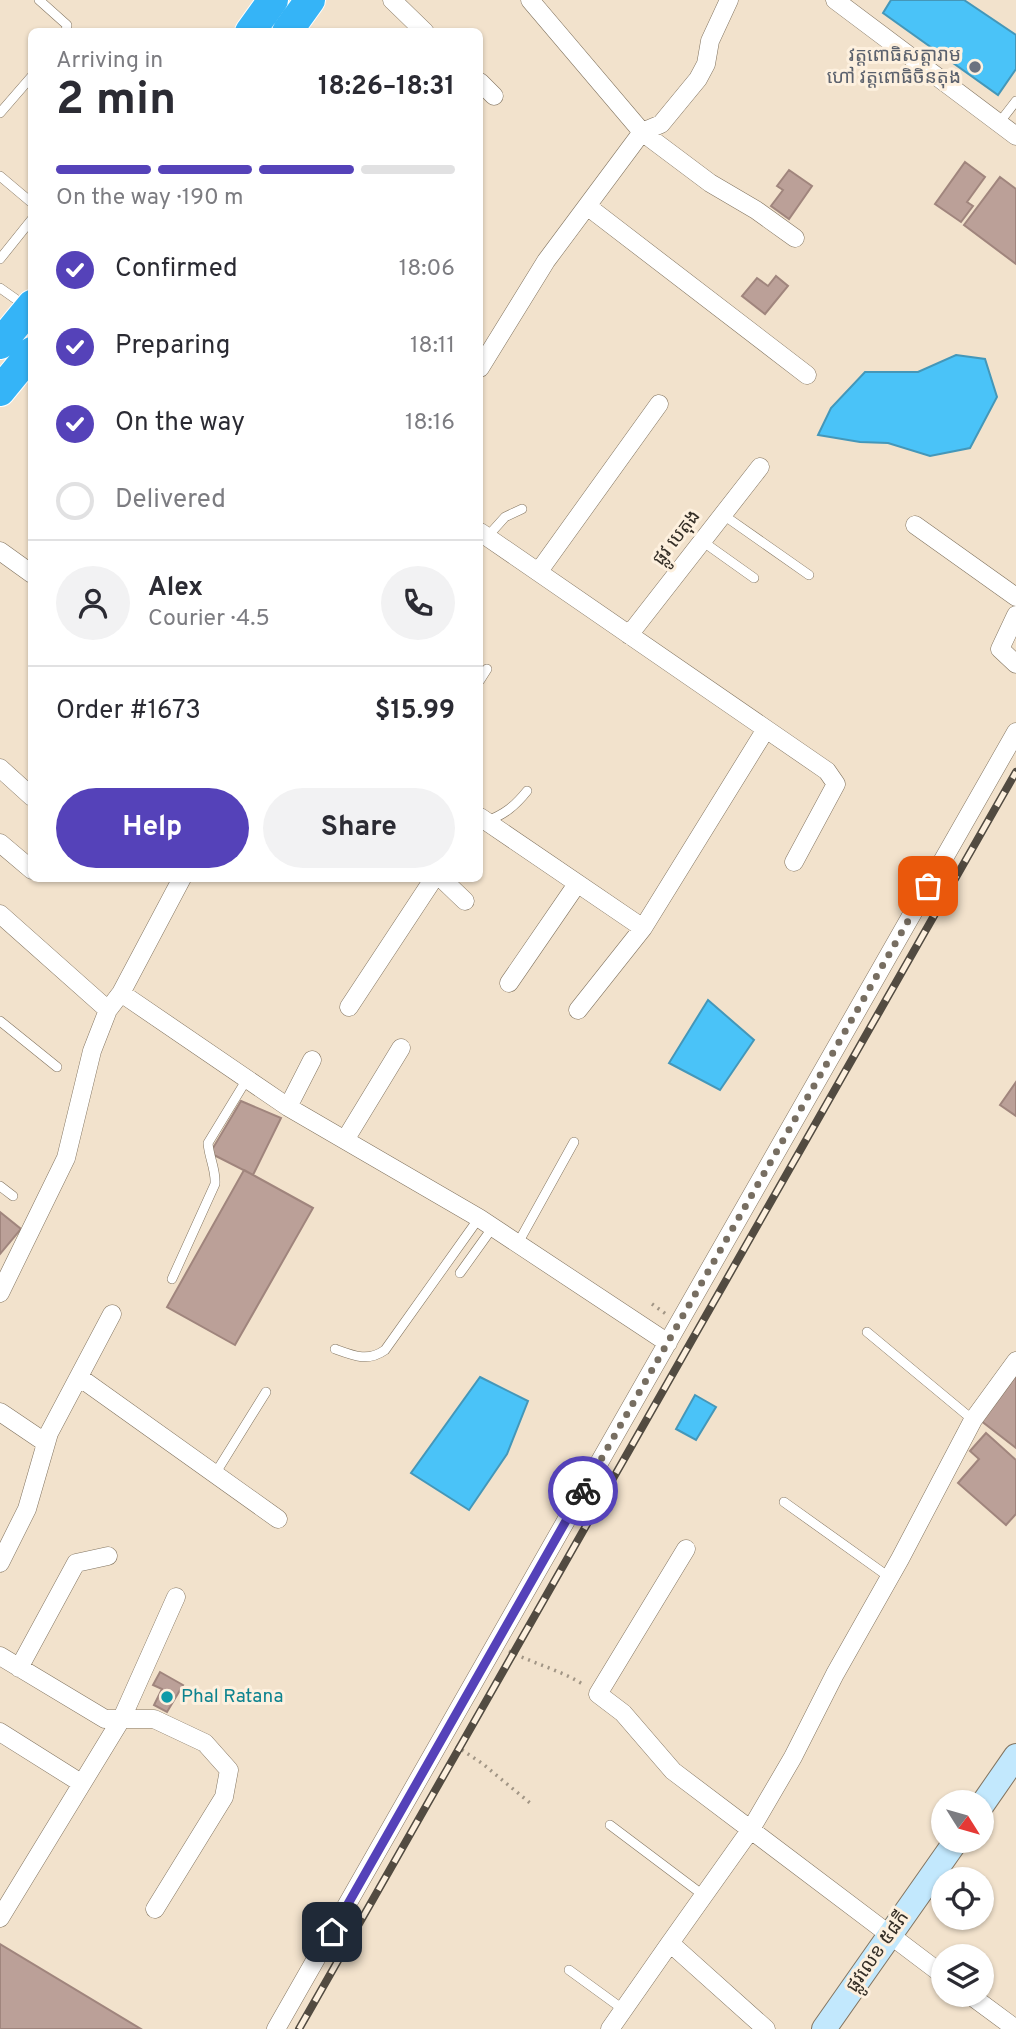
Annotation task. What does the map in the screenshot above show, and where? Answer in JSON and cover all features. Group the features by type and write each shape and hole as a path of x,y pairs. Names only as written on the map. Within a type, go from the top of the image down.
{"highway":[{"path":"290,28 310,0"},
{"path":"0,344 28,309"}],"street":[{"path":"392,0 421,28"},
{"path":"530,0 642,132 710,183 795,237"},
{"path":"483,363 546,261 642,132 661,124 698,79 706,64 710,41 729,0"},
{"path":"835,0 1016,136"},
{"path":"483,85 494,96"},
{"path":"587,206 807,374"},
{"path":"539,571 659,404"},
{"name":"ផ្លូវ បេតុង","path":"629,635 760,467"},
{"path":"915,525 1016,597"},
{"path":"483,535 827,771 836,784 794,862"},
{"path":"0,551 28,571"},
{"path":"1016,615 1000,649 1016,664"},
{"path":"578,1010 643,928 766,729"},
{"path":"276,2029 1016,732"},
{"path":"0,768 28,793"},
{"path":"483,819 643,928"},
{"path":"0,843 28,867"},
{"path":"0,1293 66,1158 92,1051 108,1010 121,993 180,882"},
{"path":"349,1007 431,882"},
{"path":"445,882 465,901"},
{"path":"509,983 577,884"},
{"path":"0,914 108,1010"},
{"path":"121,993 288,1107 486,1222 668,1343"},
{"path":"345,1140 401,1048"},
{"path":"288,1107 312,1060"},
{"path":"0,1563 27,1509 46,1443 112,1314"},
{"path":"610,2029 751,1829 793,1757 973,1420 1016,1361"},
{"path":"79,1377 278,1519"},
{"path":"0,1412 46,1443"},
{"path":"686,1549 598,1694 623,1713 673,1771 931,1966"},
{"path":"19,1668 76,1563 108,1556"},
{"path":"0,1918 122,1718 176,1597"},
{"path":"0,1656 105,1719 154,1719 205,1743 229,1770 224,1797 155,1909"},
{"path":"0,1732 81,1783"},
{"path":"992,1790 1016,1756"},
{"name":"ផ្លូវលេខ ៥៨ភី","path":"824,2029 948,1853"},
{"path":"670,1944 766,2029"},
{"path":"986,2007 1009,2024"}],"lane":[{"path":"39,0 67,25 67,28"},
{"path":"0,113 28,81"},
{"path":"999,123 1016,101"},
{"path":"0,176 28,200"},
{"path":"0,258 28,224"},
{"path":"0,288 28,306"},
{"path":"483,535 505,517 522,509"},
{"path":"722,514 809,575"},
{"path":"702,541 754,578"},
{"path":"483,675 487,669"},
{"path":"483,819 504,815 514,808 527,791"},
{"path":"0,1021 57,1067"},
{"path":"172,1279 215,1184 216,1170 209,1154 208,1143 247,1079"},
{"path":"518,1244 575,1142"},
{"path":"0,1186 13,1196"},
{"path":"460,1273 486,1222"},
{"path":"335,1349 365,1358 385,1350 486,1222"},
{"path":"867,1332 973,1420"},
{"path":"215,1474 266,1392"},
{"path":"784,1502 889,1577"},
{"path":"610,1825 702,1895"},
{"path":"569,1970 624,2010"}],"path":[{"path":"496,1644 538,1666 556,1670 598,1694"},
{"path":"442,1738 483,1763 530,1803"}],"water":[{"name":"វត្តពោធិសត្តារាម ហៅ វត្តពោធិចិនតុង","path":"891,0 964,0 1016,35 1016,69 998,95 883,13"},
{"path":"956,355 985,359 997,397 970,448 930,456 888,443 860,442 818,435 831,408 865,372 918,372"},
{"path":"708,1000 754,1040 720,1090 669,1063"},
{"path":"480,1377 528,1401 507,1454 469,1510 411,1473"},
{"path":"695,1395 716,1407 696,1440 676,1429"}],"building":[{"path":"965,162 985,177 967,202 973,206 961,222 935,204"},
{"path":"789,170 812,186 789,219 771,206 783,190 777,186"},
{"path":"1000,177 1016,189 1016,264 964,225"},
{"path":"776,276 788,286 765,314 742,296 757,278 768,286"},
{"path":"1016,1082 1016,1116 1000,1105"},
{"path":"241,1101 281,1118 253,1175 210,1153"},
{"path":"244,1170 313,1208 235,1345 167,1307"},
{"path":"0,1212 21,1229 0,1254"},
{"path":"1016,1373 1016,1448 980,1420"},
{"path":"986,1433 1016,1460 1016,1514 1006,1525 958,1483 979,1459 970,1451"},
{"name":"Phal Ratana","path":"160,1672 183,1685 167,1712 154,1705 162,1689 153,1685"},
{"path":"0,1944 141,2029 0,2029"}],"railway":[{"path":"299,2029 1016,772"}],"way so far":[{"path":"583,1491 928,886"}],"place":[{"name":"វត្តពោធិសត្តារាម ហៅ វត្តពោធិចិនតុង","path":"975,67"},
{"name":"Phal Ratana","path":"167,1697"}],"route":[{"path":"332,1932 583,1491"}]}
